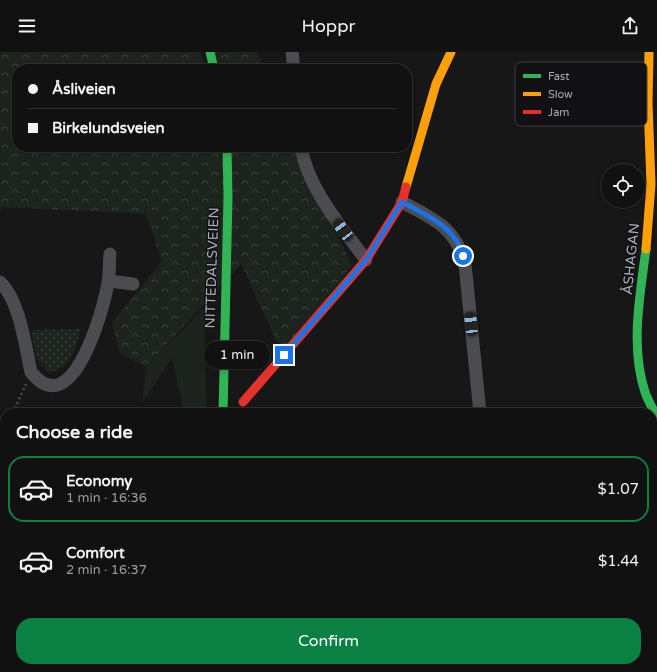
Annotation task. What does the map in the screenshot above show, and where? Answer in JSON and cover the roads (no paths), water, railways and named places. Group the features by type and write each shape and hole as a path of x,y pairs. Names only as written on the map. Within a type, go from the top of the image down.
{"street":[{"path":"210,52 213,64"},
{"path":"292,52 293,64"},
{"path":"243,402 366,260 402,202 432,97 451,52"},
{"name":"ÅSHAGAN","path":"649,52 647,94 651,195 638,346 642,386 651,408"},
{"name":"NITTEDALSVEIEN","path":"223,408 228,198 227,152"},
{"path":"301,152 314,184 336,220 366,260"},
{"path":"402,202 435,219 454,236 461,248 465,264 479,408"},
{"path":"0,282 10,295 17,312 31,372 37,380 53,385 63,384 73,375 90,345 102,308 108,281 110,254"},
{"path":"108,281 132,284"}]}
